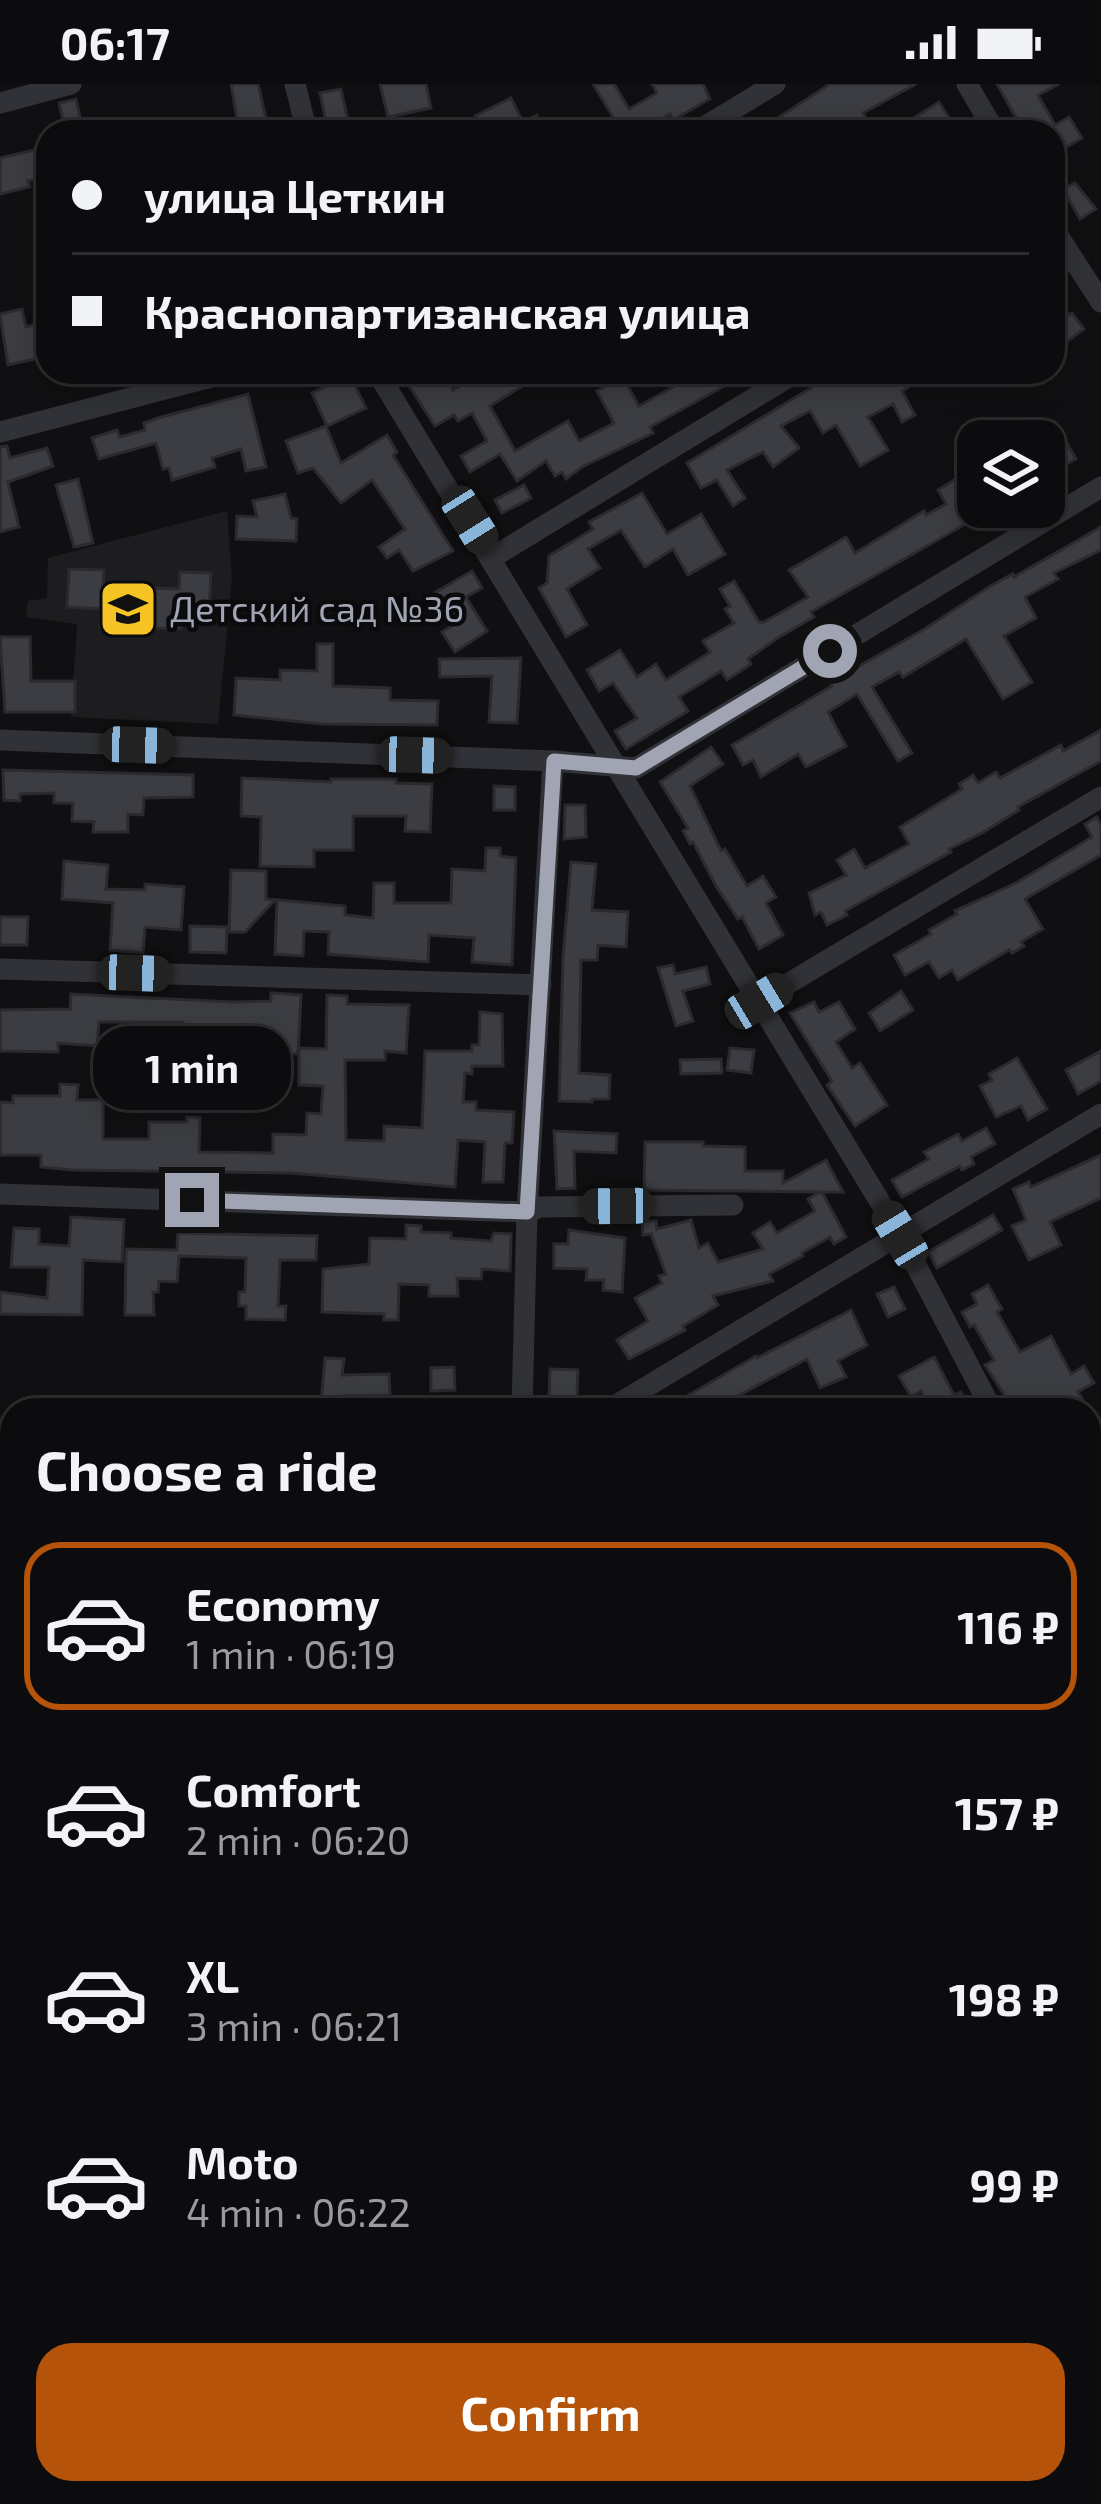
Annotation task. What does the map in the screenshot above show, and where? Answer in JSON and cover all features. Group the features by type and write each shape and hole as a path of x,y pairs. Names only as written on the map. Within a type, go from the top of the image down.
{"street":[{"path":"0,103 71,84"},
{"path":"295,84 304,120"},
{"path":"716,120 775,84"},
{"path":"967,84 988,120"},
{"path":"1065,246 1101,302"},
{"path":"0,432 184,384"},
{"path":"385,384 900,1235 986,1398"},
{"path":"493,557 776,384"},
{"path":"0,740 636,768 1101,487"},
{"path":"522,1398 527,1212 554,761"},
{"path":"759,1001 1101,797"},
{"path":"0,969 542,985"},
{"path":"628,1398 1101,1114"},
{"path":"0,1194 527,1212 540,1207 733,1205"}],"shaded area":[{"name":"Детский сад №36","path":"227,511 232,578 218,724 71,717 77,624 26,617 28,601 47,598 48,558"}],"building":[{"path":"231,84 258,84 266,120 237,120"},
{"path":"380,84 426,84 431,108 388,117"},
{"path":"593,84 614,84 629,109 657,93 652,84 703,84 710,99 673,120 670,114 660,120 615,120"},
{"path":"830,84 916,84 863,113 862,120 774,120"},
{"path":"997,84 1059,84 1038,95 1052,120 1017,120"},
{"path":"341,89 348,120 326,120 320,93"},
{"path":"511,98 522,120 477,120 475,116"},
{"path":"76,99 80,120 63,120 59,103"},
{"path":"939,102 949,118 946,120 911,120"},
{"path":"1069,117 1082,138 1065,148 1064,120"},
{"path":"36,150 36,179 28,181 30,187 0,194 0,158"},
{"path":"1075,183 1096,209 1080,219 1065,188"},
{"path":"22,309 26,327 36,324 36,359 8,365 0,314"},
{"path":"1065,309 1072,313 1084,329 1065,343"},
{"path":"331,384 354,384 366,408 327,426 312,393"},
{"path":"408,384 449,384 453,390 463,384 526,384 490,406 515,451 568,421 579,441 614,423 597,391 610,384 627,384 639,406 678,384 728,384 650,427 653,433 566,479 562,472 555,476 546,461 517,481 500,454 470,472 461,456 487,441 472,413 458,421 454,415 435,426"},
{"path":"913,384 902,391 915,415 902,422 893,404 868,417 888,450 860,466 836,425 823,433 810,411 781,426 799,448 773,467 763,452 727,470 745,498 733,506 717,480 701,488 687,463 814,386"},
{"path":"248,394 266,467 246,471 241,449 212,458 215,467 172,480 169,468 163,469 156,443 99,459 92,438 117,430 120,437 145,430 144,423 158,418"},
{"path":"326,426 341,463 387,435 397,452 393,455 453,551 413,571 399,550 387,558 379,547 405,529 372,480 341,503 313,468 298,473 286,441"},
{"path":"1065,440 1076,459 1065,465"},
{"path":"7,446 10,458 47,448 53,466 8,482 19,527 0,532 0,447"},
{"path":"957,478 959,528 811,612 814,617 748,659 751,664 727,680 721,671 679,697 688,711 626,749 615,731 637,718 613,683 599,691 587,670 620,650 637,677 656,664 666,680 710,652 703,641 734,623 720,589 734,581 759,622 764,622 808,597 789,570 846,537 855,553 924,511 926,515 946,504 938,490"},
{"path":"78,479 93,543 74,547 56,485"},
{"path":"524,485 531,498 502,513 495,500"},
{"path":"642,493 667,534 701,514 725,554 688,575 673,549 645,567 621,530 588,549 600,568 567,589 587,625 566,637 539,588 547,583 549,556 593,529 589,522"},
{"path":"285,494 291,518 297,519 296,541 236,539 237,516 257,517 253,501"},
{"path":"1101,527 1101,550 1054,573 1058,579 1025,597 1036,618 1004,636 1032,682 1003,699 966,639 903,677 899,672 872,687 912,753 898,761 857,694 828,712 846,746 806,767 798,754 761,777 753,760 743,765 732,745 832,686 825,674 840,666 845,674 992,585"},
{"path":"69,569 104,570 103,586 179,589 180,572 211,573 209,615 182,614 181,629 100,626 101,609 67,607"},
{"path":"472,571 482,588 466,597 487,631 455,652 442,632 453,625 434,593"},
{"path":"0,637 30,637 31,681 75,681 75,712 5,712"},
{"path":"317,644 333,644 333,686 390,688 390,700 438,701 437,725 322,724 234,715 236,678 280,680 280,670 317,671"},
{"path":"521,658 517,723 489,722 492,676 440,677 439,659"},
{"path":"1101,730 1101,761 845,911 847,915 827,925 821,912 815,915 809,893 846,875 837,860 854,849 865,868 909,844 900,827 962,789 959,784 973,775 978,783 996,772 1000,778 1061,745 1063,751"},
{"path":"711,747 723,764 690,786 721,851 725,849 747,886 763,876 776,897 766,903 783,935 759,949 693,842 690,844 683,831 688,828 660,782"},
{"path":"3,770 193,775 193,797 144,798 143,815 128,814 128,832 93,832 94,822 72,821 73,803 54,803 54,793 20,794 20,801 4,800"},
{"path":"242,778 396,779 396,783 432,784 430,832 405,831 406,816 353,816 353,850 314,850 314,867 260,866 261,817 241,816"},
{"path":"494,786 515,787 515,810 494,810"},
{"path":"565,805 585,805 586,837 564,839"},
{"path":"1097,817 1101,855 1025,899 1043,929 1021,942 1024,946 958,980 952,970 939,978 929,962 905,975 894,955 931,934 929,930 957,914 955,911 1016,883 1092,837 1085,824"},
{"path":"486,848 500,848 500,856 516,858 512,965 472,962 474,938 429,935 428,962 328,954 329,932 304,931 303,956 275,954 277,900 345,906 345,915 373,918 374,883 394,883 394,903 451,903 452,869 485,871"},
{"path":"64,861 108,865 106,889 145,890 145,884 184,887 181,930 145,927 143,953 110,950 113,903 62,899"},
{"path":"571,862 596,864 592,910 628,912 626,947 598,945 597,960 581,960 579,1073 610,1075 609,1099 592,1102 559,1101"},
{"path":"231,870 266,871 266,899 275,900 245,932 229,932"},
{"path":"0,917 28,917 27,945 0,945"},
{"path":"190,926 227,927 226,953 190,952"},
{"path":"673,965 675,974 706,967 710,984 683,991 693,1021 676,1026 658,968"},
{"path":"901,991 913,1010 880,1031 869,1013"},
{"path":"271,993 301,995 298,1054 263,1052 263,1084 241,1084 241,1073 183,1073 183,1022 99,1022 97,1046 58,1043 58,1052 0,1051 0,1010 70,1009 71,994 233,1002 271,1001"},
{"path":"327,995 347,996 347,1004 409,1005 406,1053 385,1051 385,1060 345,1060 346,1140 384,1141 384,1126 422,1128 425,1051 472,1051 472,1045 479,1045 480,1012 502,1014 503,1066 472,1066 472,1074 465,1073 463,1102 476,1102 476,1110 514,1112 512,1143 505,1143 503,1182 483,1182 485,1142 458,1140 455,1187 291,1173 72,1170 41,1167 41,1155 0,1155 0,1102 13,1103 13,1096 60,1096 60,1084 78,1085 77,1100 103,1100 103,1139 149,1139 149,1122 200,1118 199,1152 273,1153 273,1134 306,1135 307,1113 321,1114 323,1086 299,1085 299,1048 326,1049"},
{"path":"814,1002 819,1012 839,1002 855,1029 836,1042 852,1068 860,1063 887,1105 855,1126 827,1085 832,1081 790,1013"},
{"path":"730,1048 754,1050 751,1073 727,1070"},
{"path":"1101,1051 1101,1081 1078,1094 1066,1070"},
{"path":"1017,1058 1047,1109 1028,1120 1021,1106 996,1117 980,1086 992,1080 989,1074"},
{"path":"721,1059 722,1073 681,1074 680,1060"},
{"path":"986,1128 995,1144 971,1157 974,1164 962,1170 960,1166 902,1197 892,1180 929,1159 924,1152 958,1134 962,1141"},
{"path":"554,1131 617,1134 616,1153 574,1151 575,1188 557,1189"},
{"path":"645,1142 745,1147 745,1171 783,1171 783,1183 826,1160 843,1192 822,1192 846,1237 834,1244 830,1237 802,1253 769,1274 773,1281 713,1296 718,1305 683,1326 685,1330 629,1359 617,1340 648,1321 635,1298 662,1283 659,1276 666,1274 651,1234 643,1235 642,1221 656,1221 657,1229 691,1220 699,1248 708,1243 718,1262 763,1249 753,1233 770,1222 777,1233 815,1211 808,1199 820,1192 644,1190"},
{"path":"1101,1155 1101,1198 1050,1222 1061,1245 1029,1260 1012,1226 1026,1220 1013,1189 1029,1182 1031,1187"},
{"path":"993,1215 1002,1230 937,1268 928,1252"},
{"path":"71,1217 124,1220 122,1262 83,1260 82,1315 0,1314 0,1292 47,1298 49,1267 11,1267 14,1228 39,1229 39,1244 69,1246"},
{"path":"406,1225 421,1226 421,1232 451,1233 451,1238 491,1241 494,1233 511,1234 510,1271 482,1269 481,1279 457,1278 458,1296 429,1296 429,1285 399,1284 398,1320 384,1320 384,1314 322,1312 323,1269 369,1264 370,1238 406,1239"},
{"path":"569,1230 625,1238 622,1292 603,1290 604,1280 586,1280 587,1269 554,1268 554,1244 568,1244"},
{"path":"178,1233 317,1236 316,1260 280,1260 278,1306 286,1306 285,1320 246,1319 239,1292 245,1292 246,1258 179,1256 177,1282 159,1281 158,1292 153,1292 154,1315 125,1315 126,1249 177,1250"},
{"path":"988,1285 1020,1352 1051,1336 1071,1374 1084,1366 1094,1383 1078,1392 1082,1398 1006,1398 985,1365 994,1360 962,1312 977,1304 972,1294"},
{"path":"894,1287 905,1309 888,1317 877,1294"},
{"path":"851,1310 867,1345 838,1361 846,1377 820,1388 807,1359 734,1398 683,1398"},
{"path":"934,1357 954,1395 961,1392 964,1398 924,1398 921,1391 911,1397 899,1376"},
{"path":"325,1358 344,1359 342,1375 389,1374 390,1395 321,1398"},
{"path":"454,1367 455,1390 431,1391 431,1368"},
{"path":"550,1369 578,1370 577,1397 549,1396"}],"place":[{"name":"Детский сад №36","path":"128,609"}],"route":[{"path":"192,1200 527,1212 554,761 636,768 830,651"}]}
